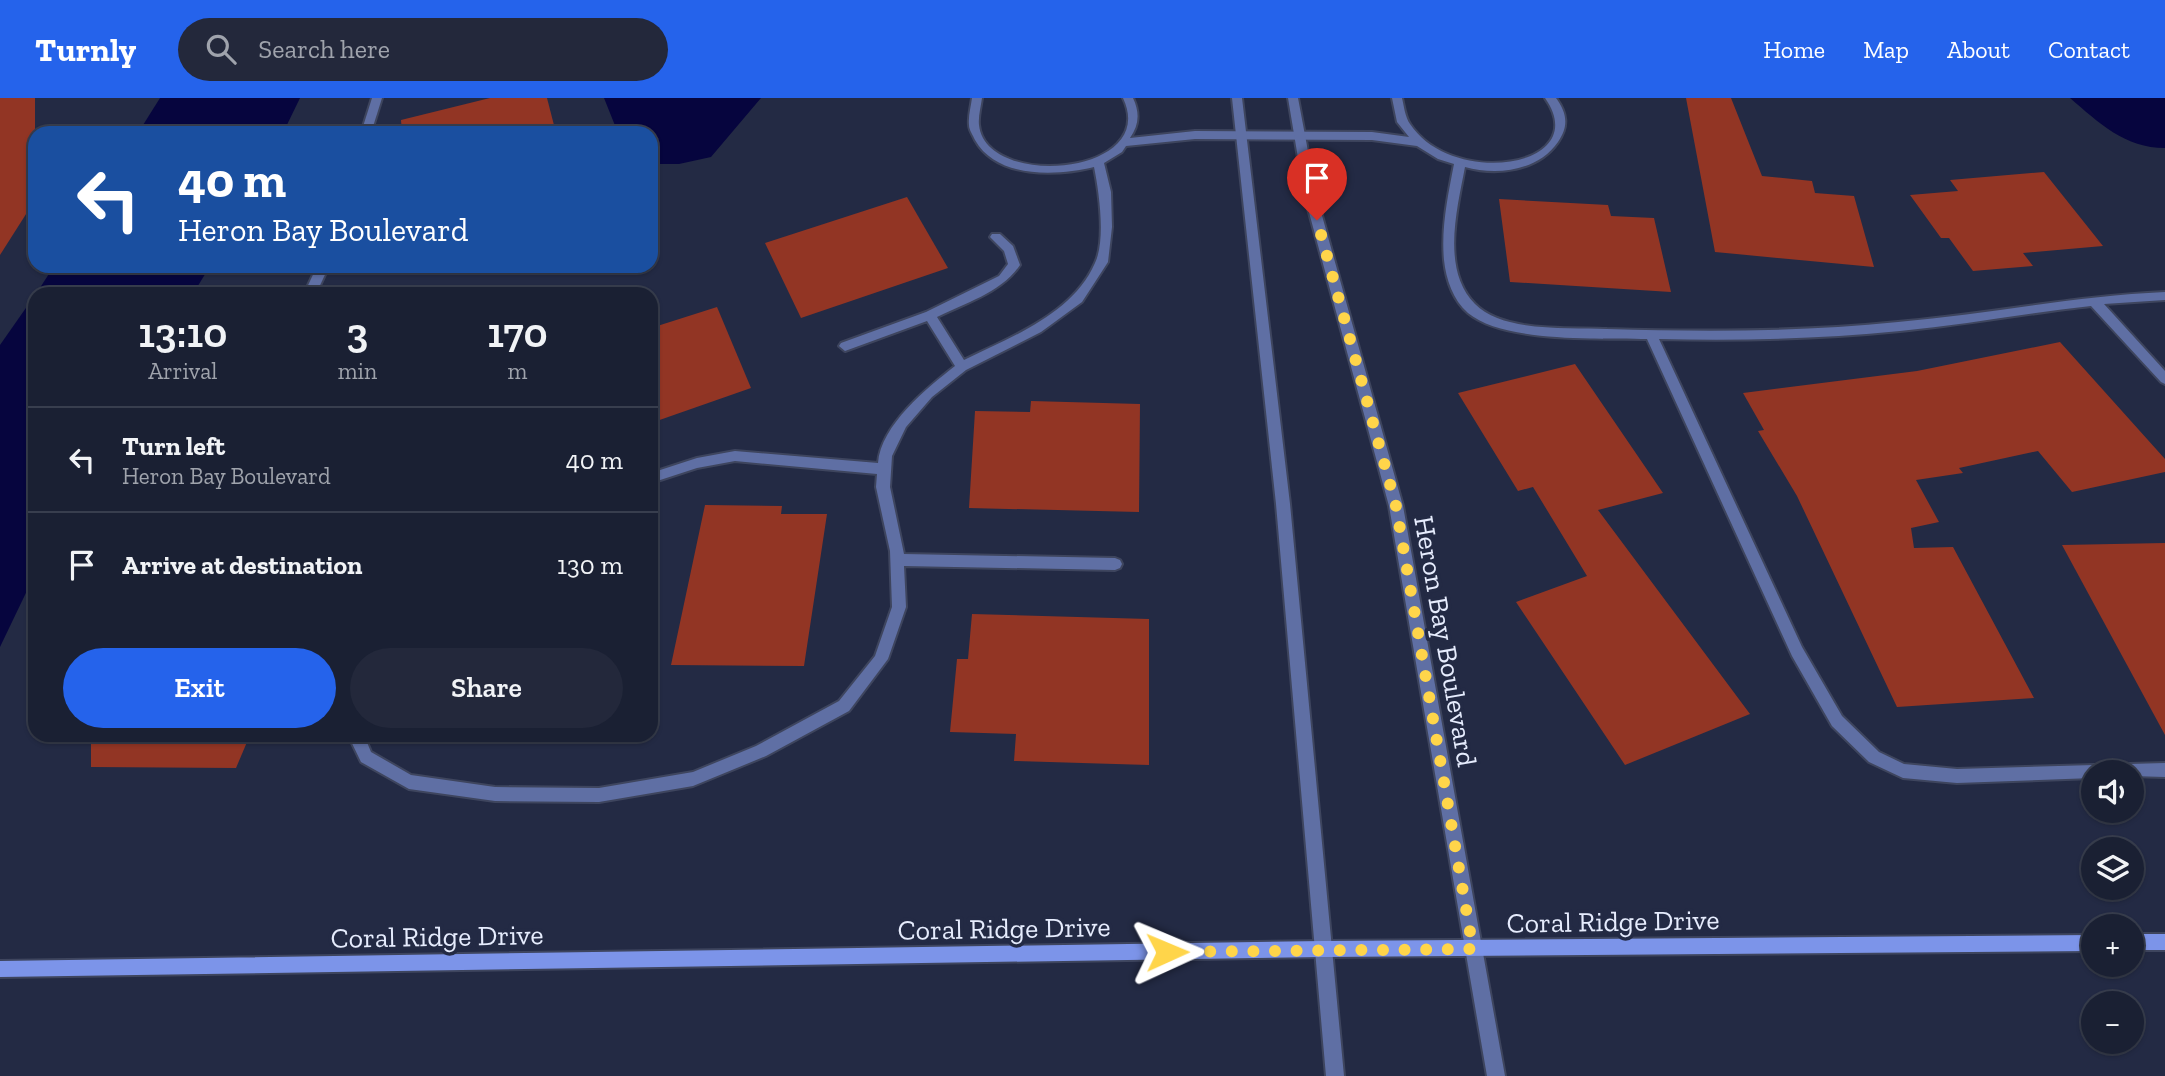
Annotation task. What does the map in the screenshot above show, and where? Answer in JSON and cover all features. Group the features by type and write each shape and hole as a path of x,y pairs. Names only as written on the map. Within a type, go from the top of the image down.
{"main road":[{"path":"2144,943 2165,942"},
{"name":"Coral Ridge Drive","path":"0,969 1323,950 2081,943"}],"street":[{"path":"368,126 377,98"},
{"path":"977,98 971,113 973,130 982,145 999,159 1022,167 1048,171 1074,169 1098,161 1122,143 1129,134 1134,118 1128,98"},
{"path":"1237,98 1283,504 1335,1076"},
{"name":"Heron Bay Boulevard","path":"1293,98 1317,220 1396,506 1496,1076"},
{"path":"1397,98 1396,113 1404,128 1417,142 1436,155 1489,168 1518,165 1541,156 1556,142 1562,125 1557,106 1550,98"},
{"path":"1122,143 1195,135 1372,136 1417,142"},
{"path":"359,742 366,757 409,782 495,794 598,795 693,779 761,751 844,706 881,659 899,607 898,560 883,487 885,456 901,424 928,394 962,367 1037,329 1078,299 1102,262 1106,227 1105,192 1098,161"},
{"path":"1460,163 1447,234 1458,290 1471,309 1496,323 1544,331 1651,335 1773,335 1899,327 2093,300 2165,296"},
{"path":"845,346 930,315 1003,279 1014,265 1009,249 996,237"},
{"path":"2093,300 2165,379"},
{"path":"930,315 962,367"},
{"path":"1651,335 1797,651 1837,721 1874,757 1903,771 1957,776 2140,769 2165,771"},
{"path":"658,476 697,463 735,456 884,469"},
{"path":"898,560 1115,564"}],"shaded area":[{"path":"160,98 300,98 286,126 142,126"},
{"path":"604,98 761,98 711,157 679,164 658,164 658,126 615,126"},
{"path":"2070,98 2165,98 2165,148 2137,144 2125,139 2102,125"},
{"path":"50,273 206,273 197,287 40,287"},
{"path":"28,305 28,589 0,647 0,345"}],"building":[{"path":"0,98 35,98 35,126 28,126 28,211 0,255"},
{"path":"490,98 547,98 554,126 401,126 401,120"},
{"path":"1686,98 1731,98 1762,176 1812,181 1815,193 1854,196 1874,267 1715,252"},
{"path":"2044,172 2103,246 2023,253 2033,266 1973,271 1949,238 1941,238 1910,195 1958,191 1950,180"},
{"path":"907,197 948,268 801,318 765,243"},
{"path":"1499,199 1608,205 1611,216 1654,218 1671,292 1510,282"},
{"path":"717,307 751,388 658,421 658,326"},
{"path":"2060,342 2165,459 2165,472 2072,492 2038,451 1959,468 1963,473 1916,480 1939,522 1911,528 1914,548 1953,547 2034,698 1897,707 1797,496 1758,431 1764,430 1743,393 1917,371"},
{"path":"1575,364 1663,493 1598,510 1750,714 1625,765 1516,602 1587,576 1533,487 1518,491 1458,393"},
{"path":"1031,401 1140,404 1139,512 969,508 975,411 1030,412"},
{"path":"705,505 782,506 781,514 827,514 804,666 671,665"},
{"path":"2165,543 2165,735 2062,545"},
{"path":"972,614 1149,619 1149,765 1014,761 1016,734 950,732 957,659 968,659"},
{"path":"91,742 247,742 236,768 91,767"}],"route":[{"path":"1167,952 1473,949 1396,506 1317,220"}]}
